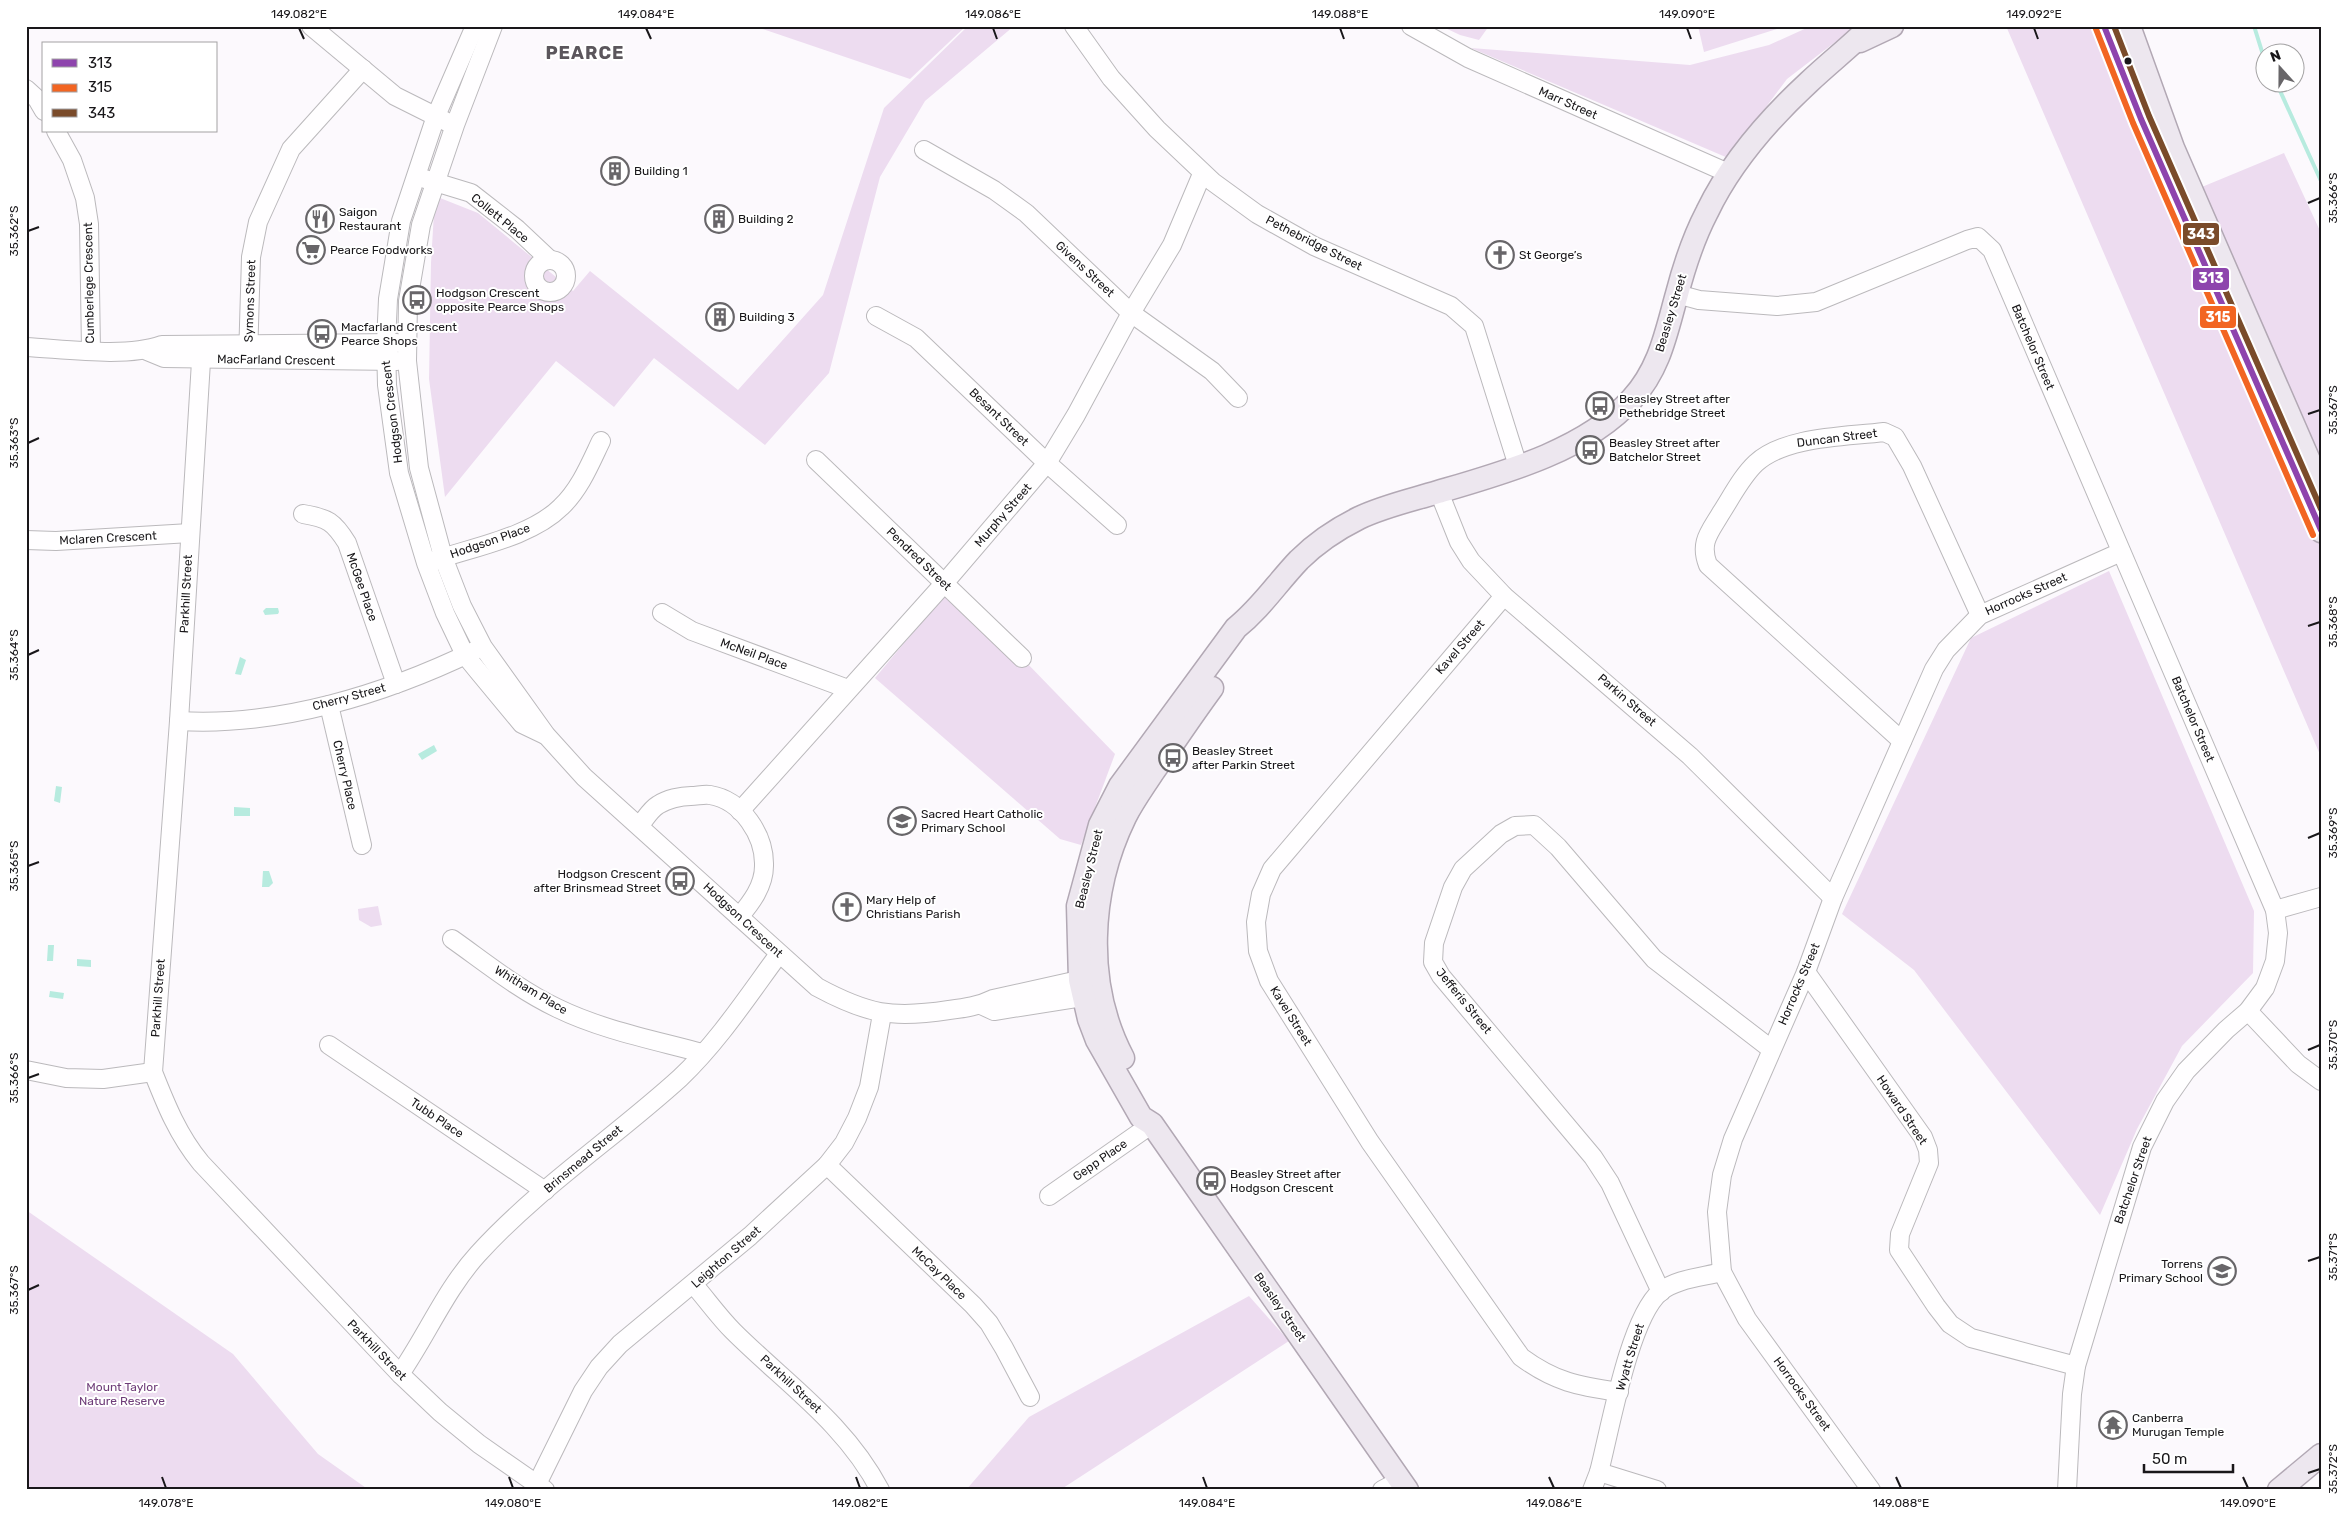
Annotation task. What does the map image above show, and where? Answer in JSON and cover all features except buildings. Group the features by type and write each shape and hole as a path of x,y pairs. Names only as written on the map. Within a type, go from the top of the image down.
{"main road":[{"name":"Beasley Street","path":"1396,1487 1152,1124 1151,1109 1111,1035 1091,987 1100,898 1112,847 1126,816 1167,751 1251,632 1253,614 1299,560 1324,537 1360,518 1396,504 1518,466 1575,442 1606,423 1633,398 1654,368 1668,334 1677,294 1706,213 1728,173 1771,120 1809,82 1871,26"},
{"name":"Beasley Street","path":"1852,45 1892,26"},
{"path":"2104,26 2141,119 2321,531"},
{"path":"2129,26 2173,148 2321,488"},
{"path":"2279,1490 2321,1456"}],"street":[{"path":"311,26 395,96 455,125"},
{"name":"Hodgson Crescent","path":"474,26 436,116 400,221 388,299 386,361 390,418 400,473 426,563 445,613 465,655 522,724 546,735"},
{"name":"Hodgson Crescent","path":"494,26 455,125 421,225 408,302 407,343 407,361 419,468 443,557 462,606 482,647 546,735 584,777 640,825 817,987 849,1004 882,1014 924,1014 981,1005 994,1011 1091,987"},
{"name":"Pethebridge Street","path":"1074,26 1111,78 1202,174 1257,214 1314,246 1451,306 1474,326 1518,466"},
{"name":"Marr Street","path":"1411,26 1468,58 1728,173"},
{"name":"Symons Street","path":"249,352 251,257 258,222 270,192 291,148 363,69"},
{"path":"26,89 37,99 42,108"},
{"name":"Cumberlege Crescent","path":"57,132 72,160 85,198 89,224 91,351"},
{"name":"Givens Street","path":"924,150 987,185 1026,213 1131,312 1212,371 1238,398"},
{"name":"Murphy Street","path":"740,810 943,584 1047,463 1076,415 1131,312 1172,245 1202,174"},
{"name":"Collett Place","path":"416,176 471,193 516,229 550,260"},
{"name":"Batchelor Street","path":"1677,294 1699,300 1777,306 1816,302 1978,237 1992,250 2275,910 2278,933 2275,961 2265,988 2248,1011 2186,1070 2153,1123 2142,1147 2076,1366 2072,1394 2067,1490"},
{"name":"Besant Street","path":"876,316 916,338 1047,463 1118,525"},
{"name":"MacFarland Crescent","path":"26,347 91,351 147,351 162,345 202,352 249,352 407,343"},
{"name":"Parkhill Street","path":"202,352 179,721 153,1072 170,1118 184,1142 400,1374 440,1412 479,1444 541,1487"},
{"name":"MacFarland Crescent","path":"249,352 407,361"},
{"name":"Duncan Street","path":"1902,741 1708,565 1703,553 1705,539 1738,485 1755,464 1770,452 1792,444 1884,432 1895,437 1912,466 1980,615"},
{"name":"Hodgson Place","path":"426,563 512,535 544,521 561,508 572,495 584,477 601,441"},
{"name":"Pendred Street","path":"816,460 1022,658"},
{"name":"Parkin Street","path":"1439,492 1449,519 1467,555 1504,596 1690,756 1833,898"},
{"name":"McGee Place","path":"303,514 322,517 336,526 347,543 396,684"},
{"name":"Mclaren Crescent","path":"26,540 65,541 190,533"},
{"name":"Horrocks Street","path":"1872,1490 1747,1319 1722,1272 1717,1212 1722,1175 1733,1139 1806,972 1833,898 1934,669 1946,650 1980,615 2121,552"},
{"name":"Kavel Street","path":"1504,596 1272,869 1261,894 1256,922 1258,951 1269,981 1370,1142 1521,1357 1539,1371 1560,1381 1588,1388 1619,1392"},
{"name":"McNeil Place","path":"662,613 692,631 848,689"},
{"name":"Cherry Street","path":"179,721 234,721 328,705 396,684 482,647"},
{"name":"Cherry Place","path":"328,705 362,845"},
{"path":"640,825 658,805 681,796 710,795 730,803 740,810 754,826 760,843 764,866 757,893 740,918"},
{"name":"Jefferis Street","path":"1661,1292 1610,1183 1593,1158 1441,976 1433,962 1434,943 1453,886 1463,870 1502,834 1515,826 1534,825 1558,847 1654,959 1772,1049"},
{"path":"2275,910 2321,897"},
{"name":"Whitham Place","path":"452,939 520,987 555,1008 586,1021 702,1053"},
{"name":"Brinsmead Street","path":"400,1374 420,1345 456,1281 476,1256 505,1225 681,1076 737,1012 779,954"},
{"name":"Howard Street","path":"1806,972 1926,1144 1929,1163 1900,1234 1899,1250 1936,1306 1950,1324 1970,1338 2076,1366"},
{"path":"2248,1011 2298,1064 2321,1082"},
{"name":"Leighton Street","path":"541,1487 583,1391 599,1367 620,1344 694,1284 827,1165 844,1143 857,1118 869,1087 882,1014"},
{"name":"Tubb Place","path":"329,1045 545,1191"},
{"path":"26,1070 66,1078 103,1079 153,1072"},
{"name":"Gepp Place","path":"1049,1196 1152,1124"},
{"name":"McCay Place","path":"827,1165 978,1311 1004,1348 1030,1397"},
{"name":"Wyatt Street","path":"1592,1490 1599,1472 1638,1325 1647,1307 1661,1292 1677,1284 1722,1272"},
{"name":"Parkhill Street","path":"694,1284 733,1330 810,1400 853,1446 880,1490"},
{"path":"1599,1472 1657,1490"}],"green space":[{"path":"754,26 966,26 910,79"},
{"path":"968,26 1014,26 925,101 880,177 829,373 765,445 654,358 614,407 556,361 445,497 429,379 431,263 435,196 478,213 573,291 590,271 738,390 823,295 884,108"},
{"path":"1441,26 1489,26 1479,40 1460,35"},
{"path":"1698,26 1786,26 1704,52"},
{"path":"1811,26 1856,26 1787,79 1728,158 1471,48 1690,65 1769,45"},
{"path":"2006,26 2091,26 2168,201 2284,153 2321,233 2321,757"},
{"path":"2109,571 2254,911 2253,973 2182,1046 2137,1129 2100,1215 1914,970 1842,914 1971,638"},
{"path":"945,594 1022,658 1115,754 1081,845 1060,839 875,678"},
{"path":"378,906 382,925 371,927 359,920 358,909"},
{"name":"Mount Taylor Nature Reserve","path":"26,1210 233,1354 318,1454 369,1490 26,1490"},
{"path":"1249,1296 1289,1341 1060,1490 966,1490 1029,1417"}],"shaded area":[{"path":"266,608 278,608 279,612 278,614 265,615 263,611"},
{"path":"240,657 246,660 241,675 235,674"},
{"path":"434,745 437,751 422,760 418,754"},
{"path":"56,786 62,787 60,803 54,801"},
{"path":"234,807 250,808 250,816 234,816"},
{"path":"263,871 269,871 273,883 269,887 262,887"},
{"path":"48,945 54,945 53,961 47,961"},
{"path":"77,959 91,960 91,967 77,966"},
{"path":"50,991 64,993 63,999 49,997"}],"waterway":[{"path":"2254,26 2259,42"},
{"path":"2281,92 2321,181"}],"transit line":[{"name":"313","path":"2104,26 2141,119 2321,530"},
{"name":"343","path":"2114,26 2149,116 2321,509"},
{"name":"315","path":"2096,29 2133,123 2313,535"}],"place":[{"name":"Building 1","path":"615,171"},
{"name":"Saigon Restaurant","path":"320,219"},
{"name":"Building 2","path":"719,219"},
{"name":"Pearce Foodworks","path":"311,250"},
{"name":"St George’s","path":"1500,255"},
{"name":"Hodgson Crescent opposite Pearce Shops","path":"417,300"},
{"name":"Building 3","path":"720,317"},
{"name":"Macfarland Crescent Pearce Shops","path":"322,334"},
{"name":"Beasley Street after Pethebridge Street","path":"1600,406"},
{"name":"Beasley Street after Batchelor Street","path":"1590,450"},
{"name":"Beasley Street after Parkin Street","path":"1173,758"},
{"name":"Sacred Heart Catholic Primary School","path":"902,821"},
{"name":"Hodgson Crescent after Brinsmead Street","path":"680,881"},
{"name":"Mary Help of Christians Parish","path":"847,907"},
{"name":"Beasley Street after Hodgson Crescent","path":"1211,1181"},
{"name":"Torrens Primary School","path":"2222,1271"},
{"name":"Canberra Murugan Temple","path":"2113,1425"}],"district":[{"name":"PEARCE","path":"585,53"}]}
